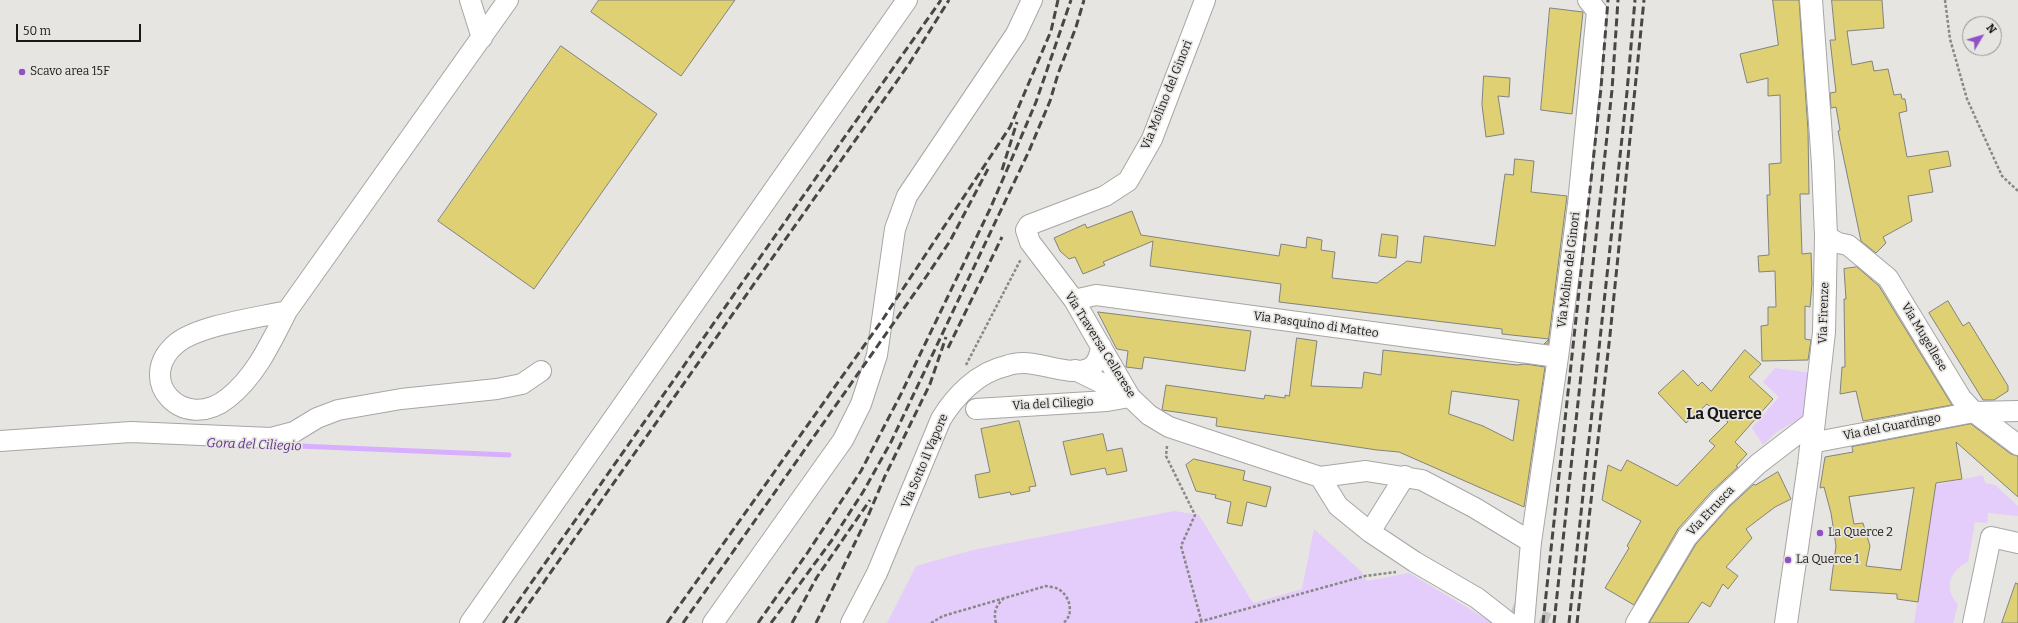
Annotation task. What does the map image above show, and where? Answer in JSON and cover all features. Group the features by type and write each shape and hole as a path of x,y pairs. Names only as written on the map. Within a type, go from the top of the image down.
{"main road":[{"name":"Via Firenze","path":"1786,623 1814,421 1824,332 1826,236 1823,164 1812,0"}],"street":[{"path":"470,0 482,38"},
{"path":"288,311 207,329 178,342 162,361 160,374 162,386 168,396 178,407 191,410 210,408 227,399 243,384 261,360 288,311 508,0"},
{"path":"470,623 907,0"},
{"path":"713,623 843,440 861,404 877,355 895,229 907,196 1016,34 1032,0"},
{"name":"Via Molino del Ginori","path":"1030,242 1026,230 1029,225 1105,196 1128,181 1152,138 1205,0"},
{"name":"Via Molino del Ginori","path":"1515,618 1531,542 1558,357 1578,204 1597,11 1588,0"},
{"name":"Via Mugellese","path":"1826,236 1838,243 1848,245 1888,278 1961,398 1974,412 2018,445"},
{"name":"Via Traversa Cellerese","path":"1030,242 1074,300 1130,397 1149,415 1169,427 1320,477 1366,471 1405,476 1422,480 1475,508 1531,542"},
{"name":"Via Pasquino di Matteo","path":"1074,300 1096,295 1558,357"},
{"name":"Via Sotto il Vapore","path":"851,623 877,573 941,420 952,402 967,387 985,374 1004,366 1024,363 1075,370 1088,369 1096,363 1100,356 1101,346"},
{"name":"Via Sotto il Vapore","path":"1075,370 1130,397"},
{"path":"0,440 131,432 271,438 294,432 317,418 338,410 401,399 497,389 522,384 541,371"},
{"name":"Via del Ciliegio","path":"976,409 1107,401 1130,397"},
{"name":"Via del Guardingo","path":"1811,443 1974,412 2018,411"},
{"name":"Via Etrusca","path":"1636,623 1664,573 1687,537 1721,499 1758,464 1814,421"},
{"path":"1370,532 1405,476"},
{"path":"1320,477 1338,506 1370,532 1415,562 1515,618"},
{"path":"1973,623 1991,537 2018,543"},
{"path":"1631,623 1664,573"}],"path":[{"path":"1945,0 1950,39 1967,99 2002,176 2018,191"},
{"path":"1169,427 1166,456 1194,515 1181,546 1202,622"},
{"path":"1195,623 1365,576 1399,571"},
{"path":"931,623 943,616 1046,586 1058,588 1066,595 1070,609 1067,620 1063,623"},
{"path":"996,623 994,617 996,607 1004,598"}],"shaded area":[{"path":"1775,368 1812,373 1810,397 1803,417 1778,431 1763,445 1752,428 1779,397 1763,382"},
{"path":"1983,475 1985,483 1995,485 2018,506 2018,516 1988,513 1987,523 1975,522 1968,562 1957,570 1951,580 1951,592 1953,598 1958,604 1953,623 1914,623 1936,485"},
{"path":"1174,511 1199,515 1253,603 1302,589 1314,529 1361,571 1367,581 1409,573 1493,623 887,623 916,566 973,550"}],"building":[{"path":"599,0 735,0 681,76 591,12"},
{"path":"1773,0 1799,0 1808,130 1809,194 1800,194 1802,254 1811,253 1812,284 1810,307 1805,306 1805,339 1811,340 1808,360 1762,361 1761,326 1768,325 1768,307 1776,307 1775,271 1759,272 1758,256 1769,255 1767,195 1770,195 1769,164 1781,163 1780,95 1768,96 1768,78 1747,83 1740,54 1778,45"},
{"path":"1832,0 1882,0 1884,28 1847,31 1852,65 1872,61 1874,71 1888,69 1894,95 1901,94 1902,99 1905,99 1907,111 1899,113 1907,157 1948,151 1951,166 1929,170 1933,192 1908,196 1912,221 1883,237 1886,243 1876,253 1861,241 1838,131 1840,130 1836,107 1831,108 1830,93 1836,92 1830,40 1835,40"},
{"path":"1550,8 1583,12 1572,114 1541,110"},
{"path":"561,46 657,114 534,289 438,221"},
{"path":"1484,76 1510,78 1509,97 1498,96 1504,134 1486,137 1482,105"},
{"path":"1515,159 1534,161 1531,192 1567,196 1549,339 1502,334 1502,329 1279,302 1281,284 1150,266 1153,241 1103,262 1105,265 1083,274 1075,257 1069,259 1060,251 1054,238 1085,224 1087,228 1132,211 1141,235 1279,256 1281,244 1306,248 1307,237 1322,240 1321,250 1335,252 1332,278 1377,283 1407,261 1421,263 1424,236 1495,246 1505,174 1513,175"},
{"path":"1382,234 1398,236 1396,258 1379,256"},
{"path":"1857,267 1879,286 1952,405 1863,421 1856,391 1840,394 1842,367 1845,367 1844,299 1846,299 1844,269"},
{"path":"1948,301 1963,326 1969,322 2008,386 2008,391 1994,400 1983,400 1929,313"},
{"path":"1098,312 1251,331 1245,371 1144,357 1142,369 1126,367 1128,351 1117,349"},
{"path":"1297,338 1317,341 1311,386 1362,388 1364,372 1381,375 1383,350 1545,367 1524,507 1399,452 1216,426 1217,418 1162,410 1166,385 1264,399 1265,395 1285,398 1285,395 1289,396","holes":["1452,391 1519,400 1513,441 1483,426 1449,414"]},
{"path":"1745,350 1761,364 1749,377 1773,399 1735,442 1747,454 1736,466 1738,467 1712,491 1678,529 1634,605 1605,588 1629,548 1627,546 1641,521 1602,500 1608,465 1621,471 1627,460 1677,486 1715,446 1709,441 1728,422 1707,404 1686,423 1658,393 1683,370 1698,386 1702,382 1711,391"},
{"path":"1019,421 1036,486 1029,487 1030,491 1011,495 1010,492 979,498 975,475 990,472 981,429"},
{"path":"1971,424 2011,454 2018,456 2018,497 1956,442 1962,479 1936,483 1918,602 1897,599 1897,594 1830,590 1836,546 1831,513 1824,487 1820,488 1825,457 1853,452 1852,447","holes":["1914,488 1901,570 1866,566 1870,546 1863,523 1854,524 1849,497"]},
{"path":"1103,434 1107,451 1122,448 1127,471 1107,475 1105,468 1071,475 1063,442"},
{"path":"1194,459 1245,471 1243,480 1271,487 1266,507 1247,502 1242,526 1227,523 1231,502 1215,498 1216,495 1196,491 1186,465"},
{"path":"1778,472 1791,499 1775,507 1746,529 1752,538 1726,567 1738,576 1728,589 1723,584 1710,607 1702,602 1688,623 1649,623 1696,544 1729,507 1754,484 1755,485"},
{"path":"2016,583 2018,584 2018,623 2002,623"}],"waterway":[{"name":"Gora del Ciliegio","path":"276,445 509,455"}],"tunnel":[{"path":"1512,609 1548,623"}],"railway":[{"path":"503,623 941,0"},
{"path":"515,623 909,64 949,0"},
{"path":"667,623 883,319 1010,127 1051,31 1058,0"},
{"path":"758,623 808,552 861,471 901,394 990,209 1019,142 1036,102 1071,0"},
{"path":"771,623 832,540 863,492 891,442 1029,151 1050,101 1084,0"},
{"path":"1543,623 1601,88 1608,0"},
{"path":"1554,623 1612,90 1618,0"},
{"path":"1569,623 1627,92 1635,0"},
{"path":"1577,623 1610,335 1644,0"},
{"path":"1002,170 1017,122"},
{"path":"683,623 928,274 950,241 988,169"},
{"path":"948,348 1002,237"},
{"path":"816,623 930,384 946,337"},
{"path":"792,623 817,577 870,500"}],"place":[{"name":"Scavo area 15F","path":"22,72"},
{"name":"La Querce 2","path":"1820,533"},
{"name":"La Querce 1","path":"1788,560"}],"district":[{"name":"La Querce","path":"1724,415"}]}
